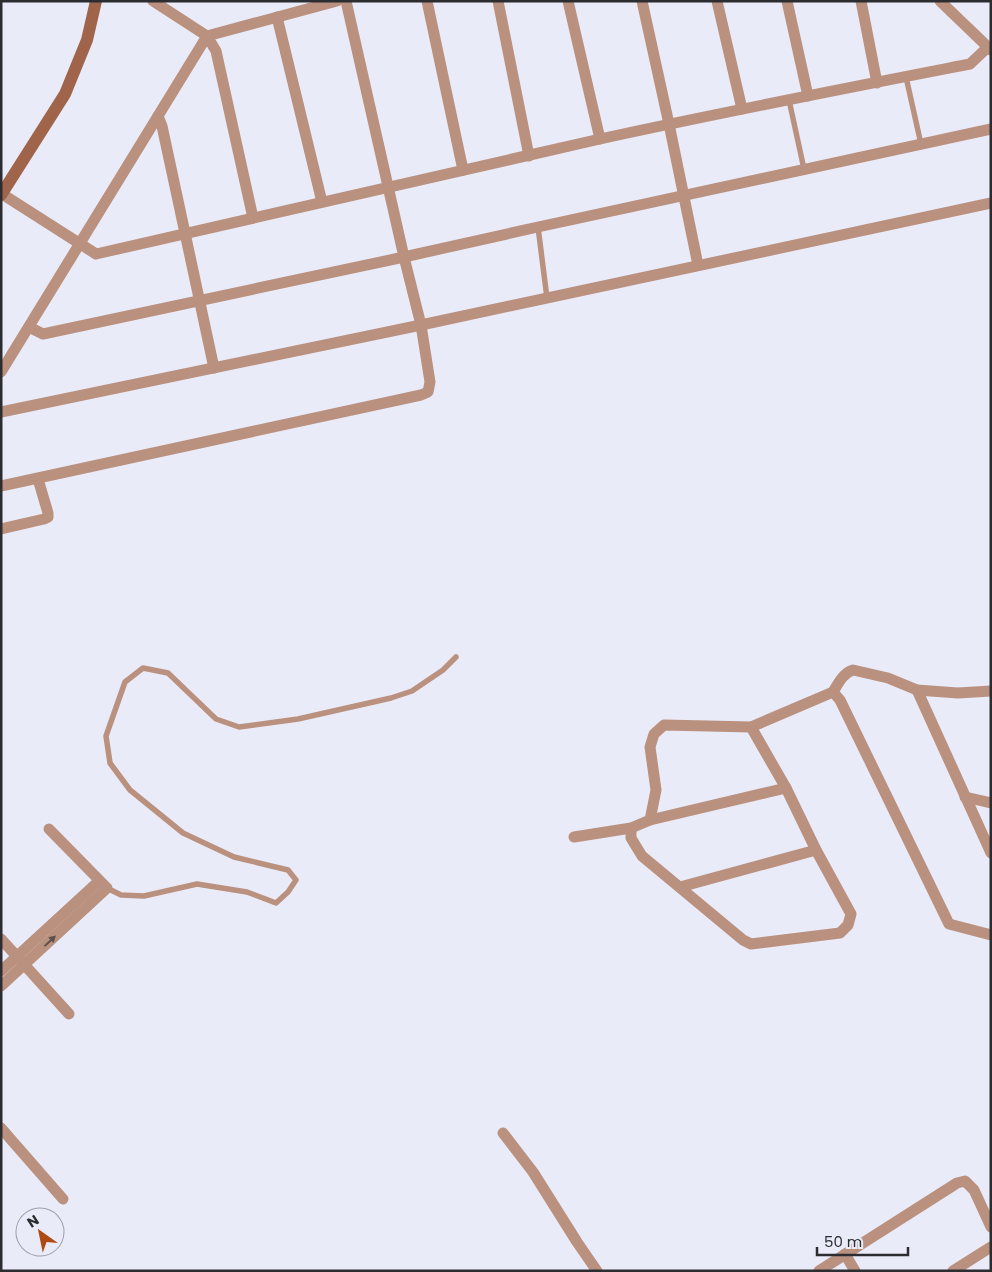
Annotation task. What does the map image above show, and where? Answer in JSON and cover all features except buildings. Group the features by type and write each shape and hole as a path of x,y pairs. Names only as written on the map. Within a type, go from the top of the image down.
{"main road":[{"path":"2,195 64,94 87,40 96,1"}],"street":[{"path":"153,1 207,36 216,51 253,218"},
{"path":"1,372 207,36 337,1"},
{"path":"1,486 428,392 430,382 421,325 346,1"},
{"path":"427,1 463,170"},
{"path":"498,1 528,156"},
{"path":"568,1 600,139"},
{"path":"642,1 698,265"},
{"path":"717,1 742,109"},
{"path":"787,1 808,96"},
{"path":"861,1 877,83"},
{"path":"2,195 96,254 600,139 970,64 989,49 940,1"},
{"path":"277,17 322,202"},
{"path":"158,116 162,126 214,368"},
{"path":"28,327 43,334 991,129"},
{"path":"1,412 421,325 991,203"},
{"path":"1,529 48,517 38,479"},
{"path":"650,820 656,790 650,747 654,734 664,726 751,727 833,692 844,675 853,670 888,678 917,690 958,693 991,692"},
{"path":"917,690 991,853"},
{"path":"833,692 840,700 949,924 991,935"},
{"path":"631,828 631,838 642,856 743,940 751,944 840,933 848,925 851,914 816,850 786,788 751,727"},
{"path":"574,837 631,828 650,820 786,788"},
{"path":"965,796 991,803"},
{"path":"1,986 21,961 103,884 49,829"},
{"path":"680,887 816,850"},
{"path":"1,939 69,1014"},
{"path":"1,971 21,961"},
{"path":"1,1128 63,1199"},
{"path":"503,1133 533,1172 597,1271"},
{"path":"819,1271 957,1183 965,1181 974,1190 991,1227"},
{"path":"953,1271 991,1247"},
{"path":"845,1254 855,1271"}],"lane":[{"path":"906,77 921,144"},
{"path":"789,100 804,168"},
{"path":"538,227 547,298"},
{"path":"103,884 121,896 144,896 197,884 247,892 276,903 288,892 296,880 288,870 234,857 183,833 130,790 110,763 106,736 125,682 144,668 168,673 216,719 239,727 298,719 405,694 431,679 456,657"}]}
